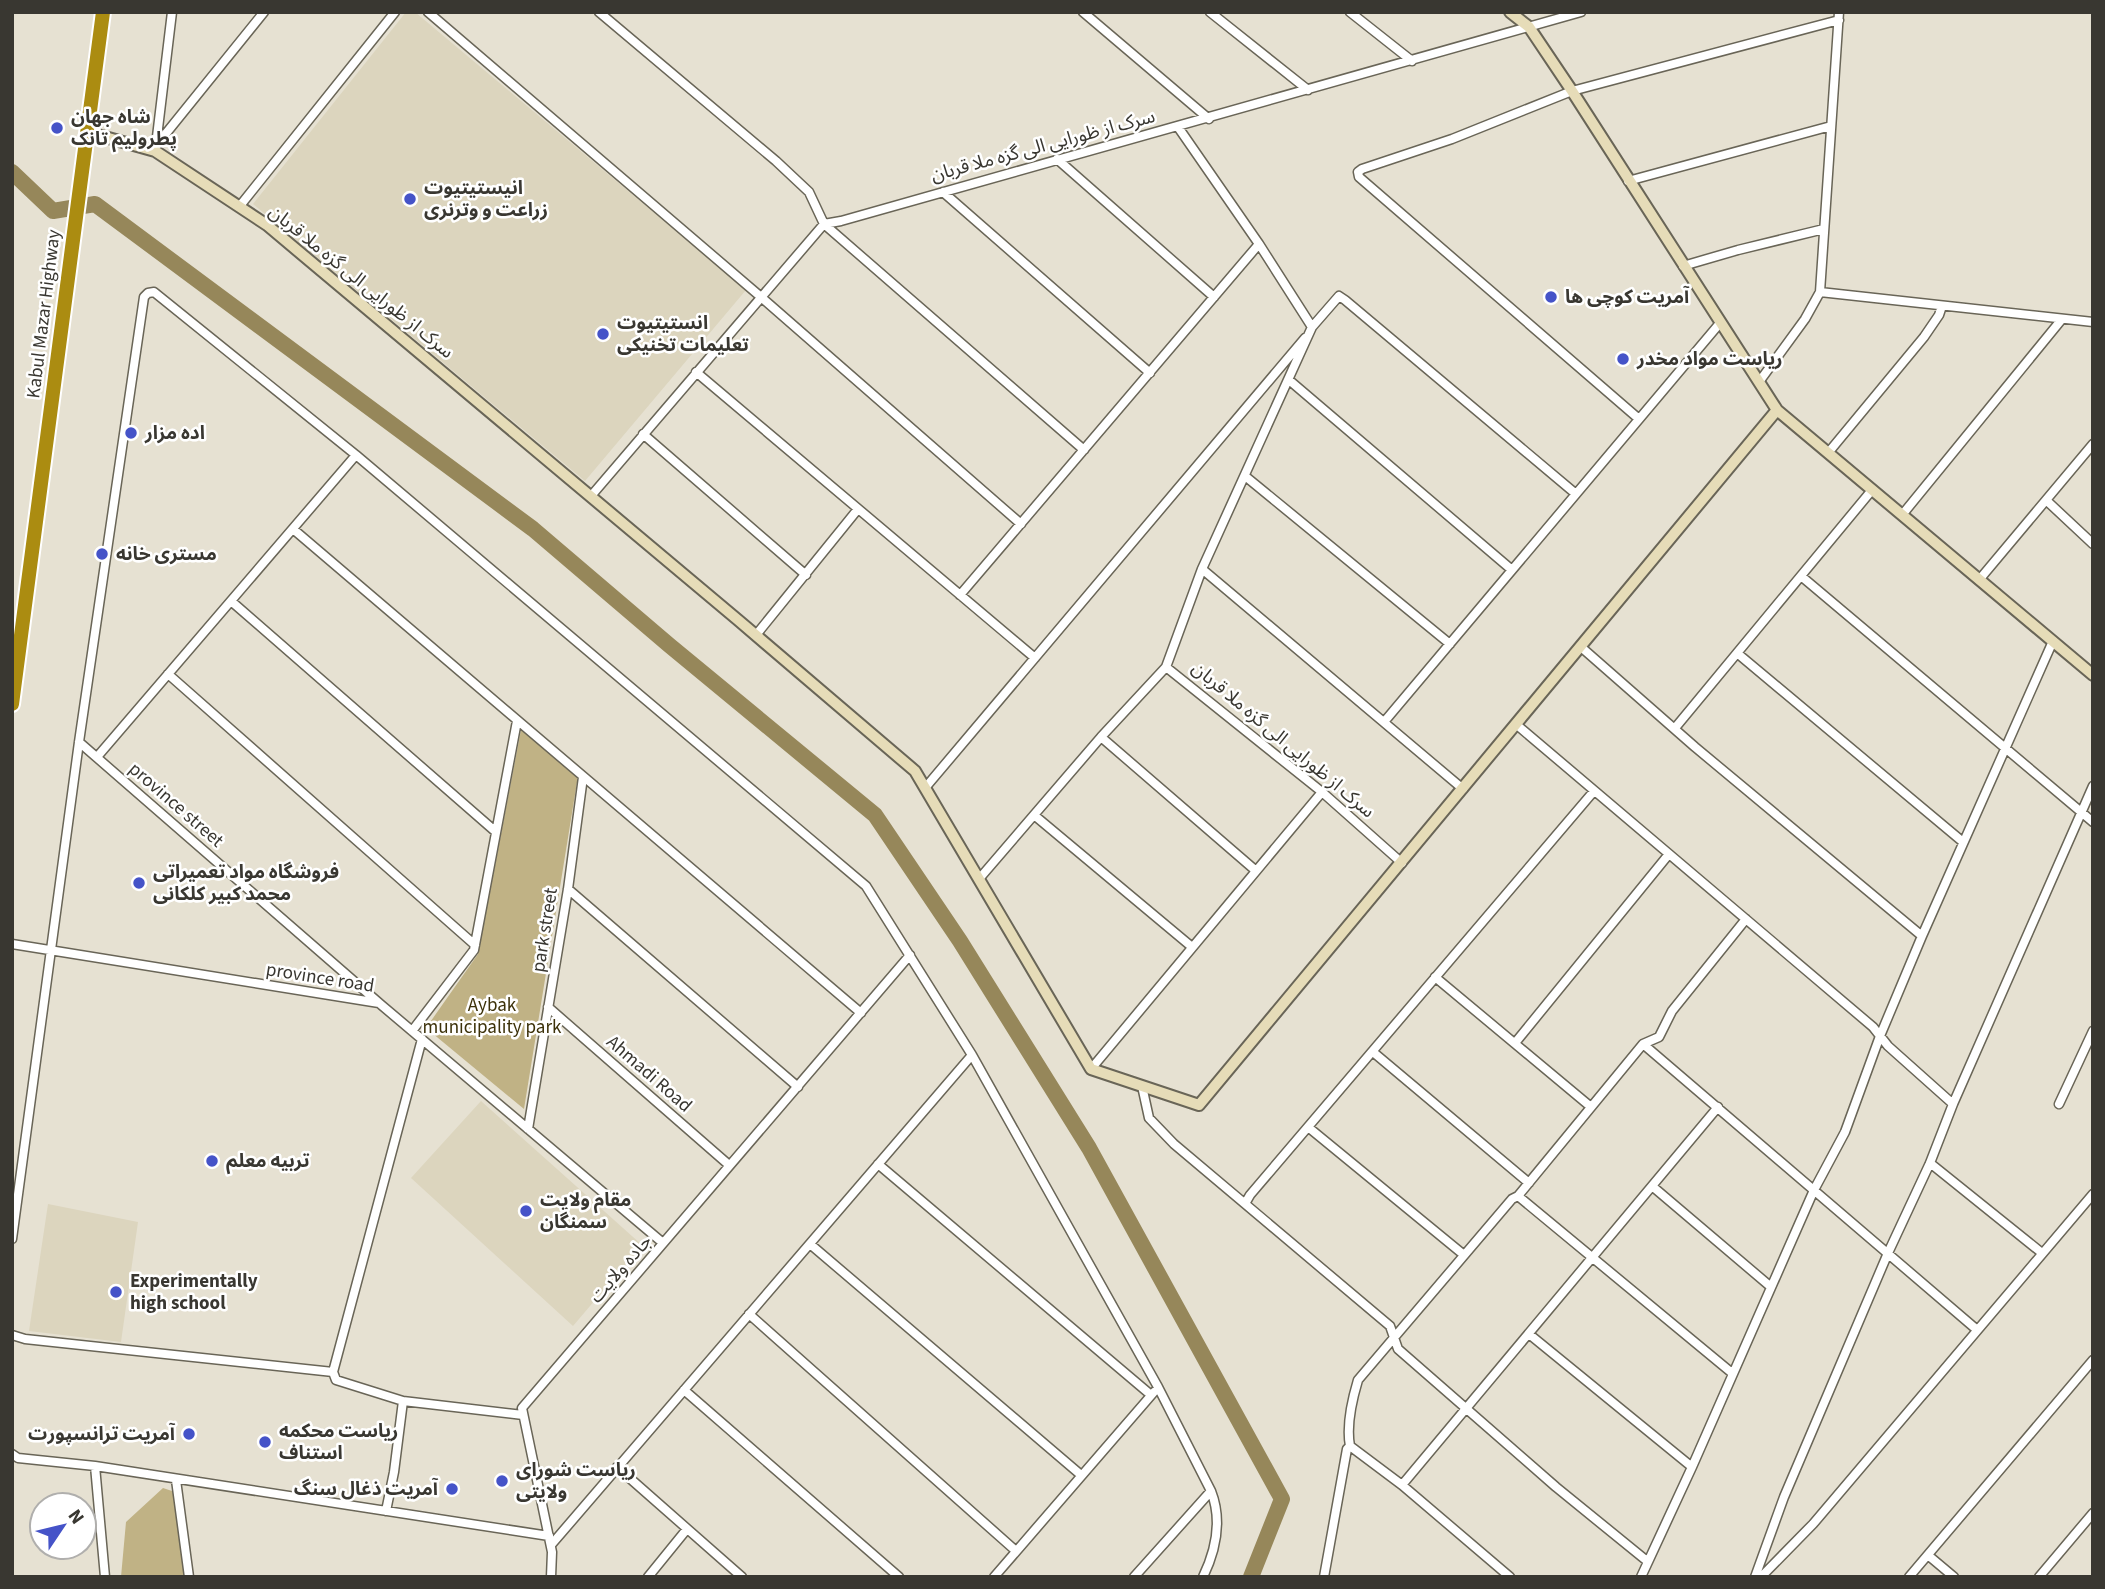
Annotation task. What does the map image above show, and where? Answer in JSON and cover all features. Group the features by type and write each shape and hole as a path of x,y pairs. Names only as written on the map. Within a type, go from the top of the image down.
{"highway":[{"name":"Kabul Mazar Highway","path":"12,704 17,636 103,12"}],"street":[{"path":"155,149 172,12"},
{"path":"155,149 264,12"},
{"path":"239,206 395,12"},
{"path":"428,12 1021,524"},
{"path":"599,12 776,161 809,192 824,224 1084,450"},
{"path":"1083,12 1209,119"},
{"path":"1210,12 1308,90"},
{"path":"1350,12 1412,61"},
{"path":"1510,12 1529,27 1572,90 1777,410 2093,675"},
{"path":"1178,127 1529,27 1566,14 1581,12"},
{"path":"1639,419 1359,177 1358,172 1452,139 1572,90 1839,16 1820,292 1805,319 1759,382"},
{"path":"1628,181 1831,126"},
{"name":"سرک از ظورایی الی گزه ملا قربان","path":"824,224 841,222 1178,127 1259,244 1310,331 1202,569 1166,667 1322,792 1402,863"},
{"name":"سرک از ظورایی الی گزه ملا قربان","path":"87,132 155,149 267,225 915,771 1091,1069"},
{"path":"1057,159 1214,297"},
{"path":"943,192 1150,373"},
{"path":"590,496 824,224"},
{"path":"1684,266 1824,229"},
{"path":"960,595 1259,244"},
{"path":"12,1240 79,742 144,297 154,292 356,455 866,886 972,1055 1158,1387 1212,1491 1218,1520 1211,1561 1203,1577"},
{"path":"1820,292 2093,322"},
{"path":"925,788 1339,296 1576,494"},
{"path":"1828,453 1924,337 1940,315 1942,306"},
{"path":"1902,515 2062,319"},
{"path":"1384,722 1720,323"},
{"path":"696,372 1035,658"},
{"path":"1289,380 1512,570"},
{"path":"1322,792 1091,1069 1199,1105 1777,410"},
{"path":"643,434 806,575"},
{"path":"1979,580 2093,444"},
{"path":"97,757 356,455"},
{"path":"1245,476 1450,644"},
{"path":"1675,728 1872,490"},
{"path":"2047,501 2093,544"},
{"path":"756,635 858,509"},
{"path":"293,529 861,1013"},
{"path":"1202,569 1463,789"},
{"path":"1801,576 2093,822"},
{"path":"231,601 496,832"},
{"path":"1641,1577 1814,1190 1845,1132 1880,1036 1922,936 2053,641"},
{"path":"1581,647 1922,936"},
{"path":"1737,653 1963,842"},
{"path":"979,879 1101,737 1166,667"},
{"path":"169,674 475,945"},
{"path":"412,1031 474,950 517,720"},
{"path":"1517,724 1873,1027 1888,1046 1952,1104"},
{"path":"1101,737 1255,870"},
{"name":"province street","path":"79,742 379,1003"},
{"name":"park street","path":"528,1129 568,889 583,777"},
{"path":"1755,1577 1784,1497 1888,1253 1930,1163 1952,1104 2093,786"},
{"path":"1246,1202 1594,791"},
{"path":"1034,815 1192,947"},
{"path":"1515,1043 1669,855"},
{"path":"568,889 798,1087"},
{"path":"1510,1577 1402,1485 1350,1446 1348,1437 1353,1398 1359,1380 1512,1199 1529,1183 1643,1044 1659,1037 1672,1011 1746,919"},
{"name":"province road","path":"12,944 379,1003 663,1244"},
{"name":"جاده ولایت","path":"523,1415 522,1408 910,955"},
{"path":"1435,977 1591,1107"},
{"name":"Ahmadi Road","path":"548,1007 729,1165"},
{"path":"2059,1104 2093,1031"},
{"path":"422,1039 333,1372 336,1380 403,1401 523,1415 550,1540 551,1577"},
{"path":"1643,1044 1976,1329"},
{"path":"1373,1052 1529,1183"},
{"path":"550,1540 684,1390 972,1055"},
{"path":"1142,1086 1149,1118 1174,1144 1390,1326 1398,1349 1556,1487 1647,1561"},
{"path":"1402,1485 1718,1107"},
{"path":"1308,1126 1464,1255"},
{"path":"1930,1163 2042,1253"},
{"path":"878,1164 1151,1395"},
{"path":"1652,1186 1771,1287"},
{"path":"1761,1577 1813,1524 1976,1329 2093,1195"},
{"path":"1518,1196 1732,1373"},
{"path":"810,1244 1081,1475"},
{"path":"749,1314 1016,1551"},
{"path":"1529,1334 1692,1467"},
{"path":"12,1335 25,1339 333,1372"},
{"path":"1909,1577 2093,1360"},
{"path":"994,1577 1158,1387"},
{"path":"684,1390 899,1577"},
{"path":"386,1511 403,1401"},
{"path":"1324,1577 1347,1449 1350,1446"},
{"path":"12,1454 18,1458 95,1466 386,1511 550,1540"},
{"path":"95,1466 105,1577"},
{"path":"617,1467 742,1577"},
{"path":"176,1480 190,1577"},
{"path":"1134,1577 1212,1491"},
{"path":"2039,1577 2093,1513"},
{"path":"648,1577 687,1529"},
{"path":"1929,1556 1954,1577"}],"shaded area":[{"path":"406,12 415,12 746,290 585,481 253,204"},
{"name":"مقام ولایت سمنگان","path":"481,1101 642,1245 573,1326 411,1178"},
{"path":"48,1204 138,1222 121,1342 29,1331"}],"green space":[{"name":"Aybak municipality park","path":"521,730 578,776 524,1109 426,1028 478,954"},
{"path":"163,1488 175,1492 189,1577 121,1577 126,1522"}],"waterway":[{"path":"12,172 53,211 95,204 533,529 875,815 960,941 1089,1148 1282,1499 1251,1577"}],"place":[{"name":"شاه جهان پطرولیم تانک","path":"57,128"},
{"name":"انیستیتیوت زراعت و وترنری","path":"410,199"},
{"name":"آمریت کوچی ها","path":"1551,297"},
{"name":"انستیتیوت تعلیمات تخنیکی","path":"603,334"},
{"name":"ریاست مواد مخدر","path":"1623,359"},
{"name":"اده مزار","path":"131,433"},
{"name":"مستری خانه","path":"102,554"},
{"name":"فروشگاه مواد تعمیراتی محمد کبیر کلکانی","path":"139,883"},
{"name":"تربیه معلم","path":"212,1161"},
{"name":"مقام ولایت سمنگان","path":"526,1211"},
{"name":"Experimentally high school","path":"116,1292"},
{"name":"آمریت ترانسپورت","path":"189,1434"},
{"name":"ریاست محکمه استناف","path":"265,1442"},
{"name":"ریاست شورای ولایتی","path":"502,1481"},
{"name":"آمریت ذغال سنگ","path":"452,1489"}]}
